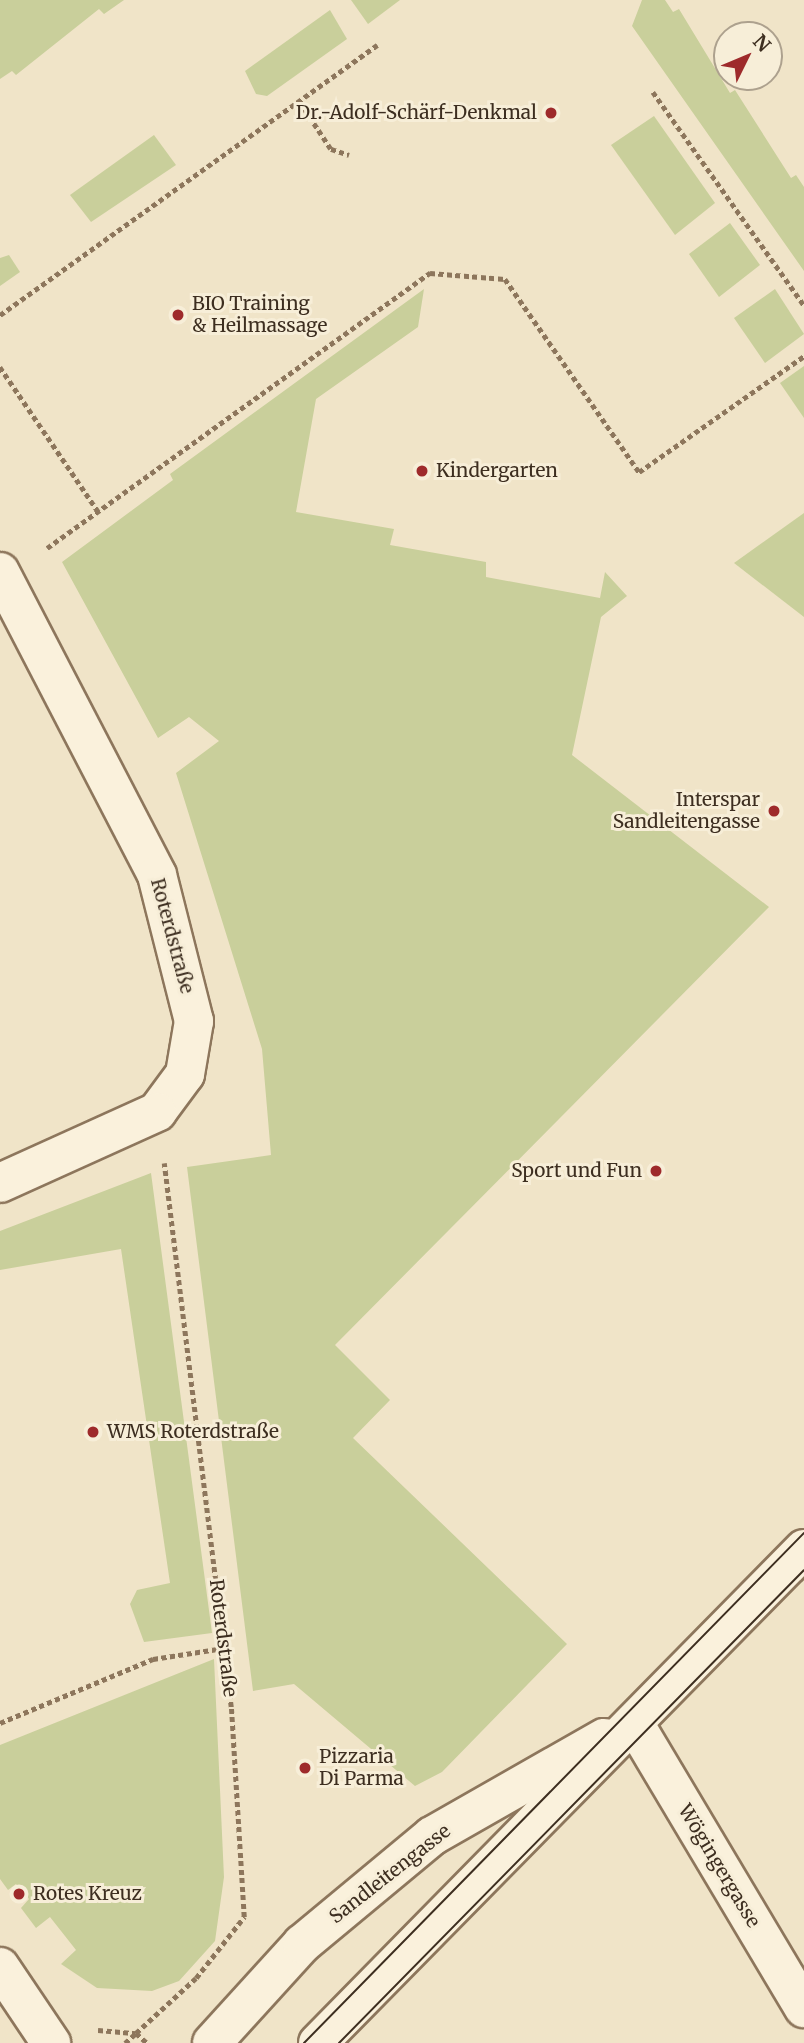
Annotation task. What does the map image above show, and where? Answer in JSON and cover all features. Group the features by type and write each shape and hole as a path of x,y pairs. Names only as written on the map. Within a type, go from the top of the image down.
{"main road":[{"name":"Roterdstraße","path":"0,572 157,875 194,1021 186,1073 157,1112 0,1183"},
{"name":"Sandleitengasse","path":"318,2043 804,1549"},
{"name":"Sandleitengasse","path":"212,2043 302,1944 432,1836 634,1723"},
{"name":"Wögingergasse","path":"634,1723 804,2008"},
{"path":"0,1967 51,2043"}],"path":[{"path":"0,315 377,46"},
{"path":"653,92 804,305"},
{"path":"300,102 331,149 349,155"},
{"path":"425,265 430,273"},
{"path":"47,548 100,514 430,273 505,279 639,472 804,356"},
{"path":"0,367 100,514"},
{"name":"Roterdstraße","path":"125,2043 196,1978 244,1917 246,1878 224,1648 163,1158"},
{"path":"0,1723 153,1659 224,1648"},
{"path":"92,2029 136,2033 146,2043"}],"green space":[{"path":"0,0 124,0 104,14 99,9 16,75 12,71 0,79"},
{"path":"351,0 400,0 368,24"},
{"path":"642,0 665,0 673,12 679,9 713,65 713,91 736,91 791,178 796,175 804,187 804,271 632,26"},
{"path":"330,10 347,39 267,96 256,94 245,71"},
{"path":"654,116 715,203 675,235 611,145"},
{"path":"154,135 176,165 91,222 70,195"},
{"path":"730,223 760,265 719,297 689,254"},
{"path":"9,255 20,272 0,286 0,258"},
{"path":"424,289 418,327 316,399 296,512 394,529 390,545 486,562 486,577 600,598 605,572 627,596 601,617 572,755 769,907 335,1345 390,1400 353,1438 567,1644 442,1772 415,1786 294,1684 253,1691 187,1167 271,1155 262,1049 176,773 219,741 189,717 158,738 62,562 173,480 170,474"},
{"path":"775,289 804,334 765,363 734,318"},
{"path":"804,366 804,418 780,383"},
{"path":"804,513 804,617 734,563"},
{"path":"151,1173 212,1633 144,1642 130,1604 137,1590 170,1583 121,1249 0,1270 0,1231"},
{"path":"214,1659 224,1877 215,1941 179,1981 152,1991 97,1988 61,1964 76,1950 50,1917 36,1928 21,1908 29,1899 16,1884 8,1890 0,1879 0,1745"}],"tram line":[{"path":"304,2043 804,1533"},
{"path":"339,2043 804,1570"}],"place":[{"name":"Dr.-Adolf-Schärf-Denkmal","path":"551,113"},
{"name":"BIO Training & Heilmassage","path":"178,315"},
{"name":"Kindergarten","path":"422,471"},
{"name":"Interspar Sandleitengasse","path":"774,811"},
{"name":"Sport und Fun","path":"656,1171"},
{"name":"WMS Roterdstraße","path":"93,1432"},
{"name":"Pizzaria Di Parma","path":"305,1768"},
{"name":"Rotes Kreuz","path":"19,1894"}]}
